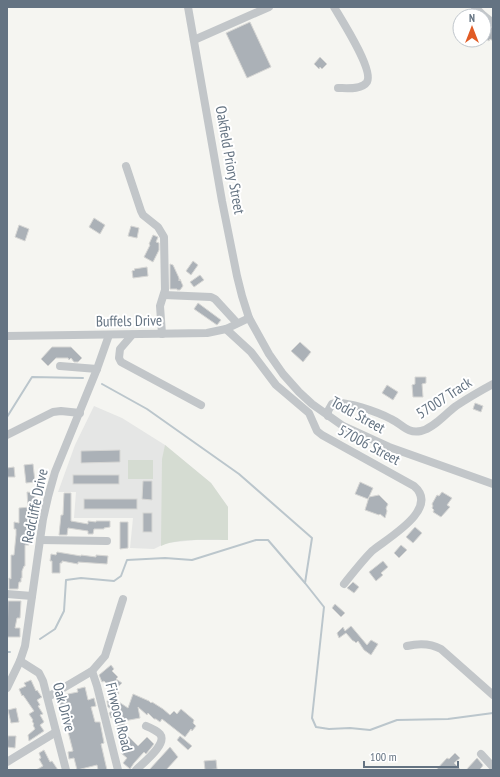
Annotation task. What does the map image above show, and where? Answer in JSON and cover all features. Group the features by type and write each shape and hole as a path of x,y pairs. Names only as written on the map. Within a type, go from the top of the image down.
{"street":[{"name":"Oakfield Priory Street","path":"188,7 236,269 249,318"},
{"path":"194,40 269,7"},
{"path":"334,7 361,54 366,65 368,77 367,82 363,85 338,88"},
{"path":"126,166 141,211 158,227 164,238 164,295 160,306 162,334"},
{"path":"164,295 211,297 215,299 237,323"},
{"name":"Buffels Drive","path":"7,336 207,333 226,329 249,318"},
{"name":"Todd Street","path":"249,318 259,338 283,374 303,396 328,416 343,426 389,447 493,484"},
{"name":"57006 Street","path":"226,329 251,352 276,385 308,413 317,431 414,486 421,494 420,504 409,522 397,534 372,552 344,584"},
{"name":"Redcliffe Drive","path":"7,688 20,662 25,646 40,540 48,497 55,472 97,370 109,335"},
{"path":"132,335 120,349 119,358 121,362 201,405"},
{"path":"60,366 97,370"},
{"name":"57007 Track","path":"328,416 328,411 332,404 340,402 389,418 409,431 422,431 434,424 456,406 493,384"},
{"path":"7,434 53,412 61,411 80,413"},
{"path":"40,540 107,541"},
{"path":"7,594 32,596"},
{"path":"48,697 92,671 105,656 123,599"},
{"path":"407,646 415,644 434,645 441,649 493,695"},
{"name":"Oak Drive","path":"20,662 39,673 44,681 66,770"},
{"name":"Firwood Road","path":"92,671 118,770"},
{"path":"136,770 161,743 162,738 160,734 156,730 146,726"},
{"path":"7,762 56,732"},
{"path":"481,754 493,767"}],"shaded area":[{"path":"94,406 122,418 165,445 211,483 228,507 228,540 196,540 166,543 154,549 130,548 133,518 74,518 76,492 58,492 75,445"},
{"path":"165,445 211,483 228,507 228,540 184,541 167,543 161,546 162,459"},
{"path":"128,460 153,460 153,479 128,479"}],"building":[{"path":"250,22 271,67 247,78 226,33"},
{"path":"492,27 493,28 493,41 492,40"},
{"path":"320,57 327,64 322,69 320,67 319,69 314,64"},
{"path":"94,218 105,225 100,234 89,227"},
{"path":"19,225 29,229 25,241 15,237"},
{"path":"131,226 139,228 137,238 128,236"},
{"path":"153,235 158,237 156,242 159,243 159,250 153,262 144,257"},
{"path":"193,261 198,265 191,275 186,271"},
{"path":"170,264 173,265 179,281 180,279 183,286 180,290 170,289"},
{"path":"147,267 148,276 133,278 132,271 135,270 134,269"},
{"path":"200,275 204,280 194,287 190,282"},
{"path":"198,303 221,320 217,325 194,309"},
{"path":"300,342 311,352 303,362 291,351"},
{"path":"52,347 71,347 82,358 78,362 74,362 71,358 69,360 68,358 56,358 48,366 41,359"},
{"path":"415,377 426,377 426,383 422,384 423,397 413,397 412,385 415,384"},
{"path":"387,385 398,392 393,400 382,393"},
{"path":"475,403 483,406 481,412 473,409"},
{"path":"120,450 120,462 81,463 81,451"},
{"path":"33,464 35,482 26,483 24,465"},
{"path":"14,467 15,477 7,477 7,468"},
{"path":"73,475 119,475 119,484 73,484"},
{"path":"143,481 152,481 152,500 142,499"},
{"path":"360,482 373,488 368,499 355,494"},
{"path":"27,492 35,493 35,507 32,507 32,529 28,529 29,545 25,545 25,566 22,571 21,582 19,582 18,589 9,589 9,578 11,579 11,555 14,555 16,535 14,522 19,523 19,508 30,507 28,507"},
{"path":"442,492 452,498 447,505 450,507 441,517 433,512 434,510 432,508 432,504 437,495 439,496"},
{"path":"64,493 71,493 71,521 88,524 88,521 110,521 110,527 104,529 94,529 93,534 88,534 88,531 68,528 67,535 59,535 61,515 63,515"},
{"path":"379,495 388,504 385,518 380,514 379,515 365,510 369,497"},
{"path":"84,499 137,499 137,509 84,509"},
{"path":"143,513 152,513 152,532 143,532"},
{"path":"120,522 128,522 128,548 120,549"},
{"path":"415,527 422,533 413,543 406,537"},
{"path":"401,545 407,550 399,558 394,553"},
{"path":"57,552 81,556 108,556 107,564 78,562 78,564 62,561 62,563 60,563 60,573 52,573 52,561 50,561 51,554 56,555"},
{"path":"383,561 388,567 381,573 383,575 376,581 369,572"},
{"path":"353,582 359,587 354,593 347,588"},
{"path":"8,601 21,601 20,618 17,618 15,628 20,628 20,637 7,637"},
{"path":"335,604 345,613 341,617 332,608"},
{"path":"351,626 367,645 371,640 378,644 371,655 364,650 358,641 356,643 353,641 346,633 339,638 337,633 343,627 345,631"},
{"path":"111,665 114,669 112,671 118,677 116,679 122,683 116,689 119,693 115,698 116,700 128,708 133,694 151,703 152,702 170,715 174,711 177,714 181,709 194,720 193,723 196,726 192,731 191,729 185,737 162,719 160,722 154,719 138,707 140,718 124,721 116,714 111,718 109,713 112,711 108,707 107,701 111,696 106,693 111,688 104,681 102,682 99,675"},
{"path":"31,680 36,691 37,690 42,697 37,700 40,705 38,706 43,714 40,715 44,722 40,725 44,731 29,741 28,735 35,729 33,720 29,714 34,711 23,695 22,696 19,689 26,686 24,683"},
{"path":"85,687 88,700 94,698 96,706 91,707 95,722 100,722 104,743 101,744 107,770 98,770 97,765 77,770 74,758 69,759 68,752 73,751 58,700 62,699 63,695 78,692 77,689"},
{"path":"16,708 19,722 11,723 8,710"},
{"path":"122,721 129,728 124,732 138,746 147,737 154,744 146,754 144,752 130,769 123,763 127,758 121,753 125,748 119,743 123,739 115,728"},
{"path":"8,736 16,736 15,748 7,747"},
{"path":"180,736 192,746 188,750 177,740"},
{"path":"170,747 178,757 166,770 149,770"},
{"path":"44,750 50,762 52,761 58,770 36,770 43,766 39,759 41,758 39,753"},
{"path":"455,753 460,758 454,763 461,770 436,770 447,758 449,759"},
{"path":"477,758 483,765 482,767 479,770 466,770"},
{"path":"216,760 217,769 205,770 204,761"}],"waterway":[{"path":"7,417 32,377 83,378"},
{"path":"102,384 147,409 239,474 312,538 305,583 324,607 312,718 316,727 329,729 350,728 370,730 397,720 448,719 493,713"},
{"path":"40,639 55,629 64,611 66,580 81,578 114,581 121,576 127,560 165,558 192,560 256,540 268,540 305,583"}]}
